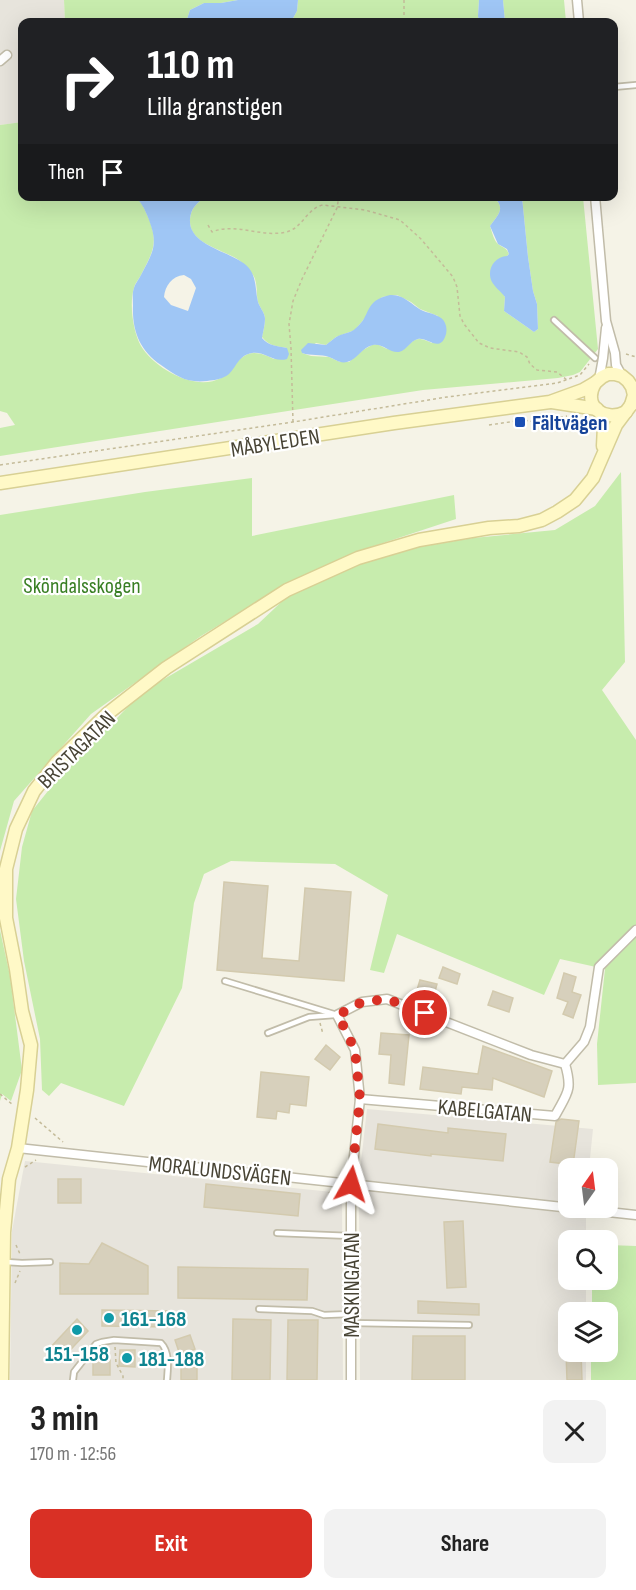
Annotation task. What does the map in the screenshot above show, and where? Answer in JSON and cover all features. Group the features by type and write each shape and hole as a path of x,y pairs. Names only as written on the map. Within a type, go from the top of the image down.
{"street":[{"path":"577,0 579,18"},
{"path":"595,201 606,321 603,358 591,393 592,400 599,411"},
{"path":"606,321 615,353 616,366 629,380 632,387 634,395 631,406"},
{"name":"MÅBYLEDEN","path":"0,483 394,423 550,402 583,390 608,374 629,380"},
{"name":"MÅBYLEDEN","path":"550,402 599,411 608,416 618,416 631,406"},
{"name":"BRISTAGATAN","path":"2,1380 6,1287 3,1262 4,1232 9,1179 18,1148 31,1045 22,1011 6,918 6,869 16,829 34,791 57,762 107,714 166,669 287,590 358,558 419,540 489,528 519,526 542,520 557,512 575,500 593,478 616,425 631,406"},
{"name":"BRISTAGATAN","path":"599,411 604,437 602,456"},
{"path":"338,1015 362,1002 387,999 531,1055 565,1064 584,1042 590,1027 599,967 636,930"},
{"name":"MASKINGATAN","path":"338,1015 355,1050 360,1099 351,1184 351,1380"},
{"name":"KABELGATAN","path":"360,1099 555,1116 570,1082 565,1064"},
{"name":"MORALUNDSVÄGEN","path":"18,1148 636,1215"}],"lane":[{"path":"618,87 636,85"},
{"path":"554,320 594,358"},
{"path":"225,981 338,1015"},
{"path":"268,1033 309,1017 338,1015"},
{"path":"278,1233 351,1236"},
{"path":"3,1262 50,1262"},
{"path":"259,1310 312,1311 351,1319 469,1324"},
{"path":"72,1380 74,1372 96,1344 114,1340 161,1343 165,1346 168,1362 167,1380"}],"path":[{"path":"404,0 404,18"},
{"path":"293,422 289,324 293,301 337,208 338,201"},
{"path":"207,225 212,232 224,228 257,233 289,232 318,206 323,205 383,214 400,220 410,227 453,278 457,286 460,316 479,343 490,348 519,352 527,357 530,364 537,370 557,372 568,380"},
{"path":"0,465 447,397 557,383"},
{"path":"489,424 523,420 535,422 570,416"},
{"path":"318,1017 323,1034"},
{"path":"0,1094 23,1113 34,1116 66,1145"},
{"path":"24,1168 30,1162 38,1159"},
{"path":"324,1189 331,1193 337,1202"},
{"path":"6,1287 15,1282 20,1270 20,1252 16,1244"},
{"path":"114,1340 116,1363 123,1380"}],"shaded area":[{"path":"0,0 64,0 65,18 18,18 18,123 0,125"},
{"path":"367,1109 593,1129 590,1158 558,1158 558,1218 586,1218 586,1230 558,1230 558,1290 586,1290 586,1302 558,1302 558,1362 586,1362 586,1380 360,1380 359,1180"},
{"path":"25,1161 342,1193 343,1380 10,1380 12,1231"}],"green space":[{"path":"64,0 238,0 204,3 190,10 187,18 65,18"},
{"path":"298,0 479,0 478,18 293,18 297,11"},
{"path":"503,0 564,0 566,18 505,18"},
{"path":"18,123 18,201 140,201 142,204 152,228 154,242 151,254 135,284 133,294 132,309 138,340 147,354 165,369 176,376 199,382 211,382 221,378 248,354 258,353 274,359 287,348 270,344 262,337 265,317 258,302 256,281 252,273 240,261 201,241 195,235 190,219 193,209 200,201 498,201 500,209 490,226 497,243 509,254 500,289 505,297 504,311 534,332 538,329 537,304 528,257 522,201 583,201 598,349 580,372 573,375 423,390 0,456 0,428 15,425 7,413 0,411 0,125","holes":["397,295 420,309 438,316 432,343 416,339 403,350 372,345 349,362 302,353 316,343 326,345 336,337 355,330 382,297"]},
{"path":"621,472 625,662 602,690 636,740 636,1083 598,1085 597,1044 605,969 560,959 544,995 397,934 384,973 370,970 388,895 335,864 231,861 204,874 194,903 182,988 124,1106 61,1083 49,1096 42,1090 40,1039 24,961 16,899 22,847 32,811 52,786 142,692 258,624 293,591 378,554 473,538 555,530 595,506"},
{"name":"Sköndalsskogen","path":"252,478 252,536 454,495 456,519 371,547 288,583 201,636 91,714 14,801 0,851 0,515"},
{"path":"0,930 10,976 22,1070 11,1101 2,1094 0,1101"},
{"path":"618,1245 636,1246 636,1380 591,1380 591,1362 618,1362 618,1302 592,1302 592,1290 618,1290"}],"water":[{"path":"238,0 298,0 297,11 293,18 187,18 190,10 204,3"},
{"path":"479,0 503,0 505,18 478,18"},
{"path":"138,201 200,201 193,209 190,219 191,228 204,242 241,261 251,271 258,302 265,317 262,338 270,344 287,348 289,354 287,359 277,359 257,353 248,354 241,358 224,377 200,381 177,376 148,353 139,340 133,315 133,290 152,253 154,240 142,205","holes":["184,275 191,279 196,288 188,311 171,305 164,297 170,282 176,277"]},
{"path":"498,201 522,201 528,257 537,304 538,329 534,332 504,311 505,297 490,277 492,265 509,254 507,249 498,244 490,226 500,212"},
{"path":"390,295 405,299 421,310 442,319 445,323 446,335 442,341 436,344 418,339 399,352 380,345 373,345 351,361 344,362 326,356 302,353 301,350 308,343 326,345 338,336 354,330 376,301"}],"building":[{"path":"224,882 268,886 262,958 299,961 305,888 351,892 344,981 217,970"},
{"path":"443,967 460,974 457,984 439,978"},
{"path":"564,973 576,977 572,992 581,995 573,1018 563,1014 568,1002 557,998"},
{"path":"420,980 437,984 434,995 417,990"},
{"path":"493,991 513,998 509,1012 488,1005"},
{"path":"381,1033 409,1035 404,1085 389,1083 391,1055 379,1054"},
{"path":"326,1045 340,1057 330,1070 315,1059"},
{"path":"483,1046 552,1071 544,1097 493,1078 492,1090 462,1087 461,1094 420,1089 423,1067 478,1074"},
{"path":"261,1072 309,1077 306,1106 290,1104 289,1113 277,1111 276,1119 257,1117"},
{"path":"561,1119 579,1121 574,1158 558,1158 558,1163 550,1162 556,1122"},
{"path":"378,1124 448,1133 448,1128 506,1134 503,1161 375,1149"},
{"path":"58,1179 81,1179 81,1203 58,1203"},
{"path":"206,1184 300,1194 298,1216 204,1207"},
{"path":"463,1221 466,1287 447,1288 444,1222"},
{"path":"102,1243 148,1266 148,1294 60,1294 60,1263 89,1264"},
{"path":"178,1267 308,1269 307,1300 178,1298"},
{"path":"418,1301 479,1304 479,1315 418,1313"},
{"path":"102,1310 172,1311 172,1327 102,1326"},
{"path":"77,1319 88,1331 60,1361 48,1350"},
{"path":"233,1319 271,1320 270,1380 232,1380"},
{"path":"288,1320 318,1320 317,1380 287,1380"},
{"path":"190,1335 195,1349 180,1355 175,1340"},
{"path":"413,1336 465,1336 465,1380 412,1380"},
{"name":"181-188","path":"120,1350 135,1350 135,1367 119,1366"},
{"path":"93,1359 110,1360 110,1375 93,1375"},
{"path":"566,1362 581,1362 582,1380 567,1380"},
{"path":"181,1367 197,1367 197,1380 181,1380"}],"place":[{"name":"Fältvägen","path":"520,422"},
{"name":"161-168","path":"109,1318"},
{"name":"151-158","path":"77,1330"},
{"name":"181-188","path":"127,1358"}],"route":[{"path":"351,1184 360,1099 355,1050 338,1015 362,1002 387,999 425,1013"}]}
